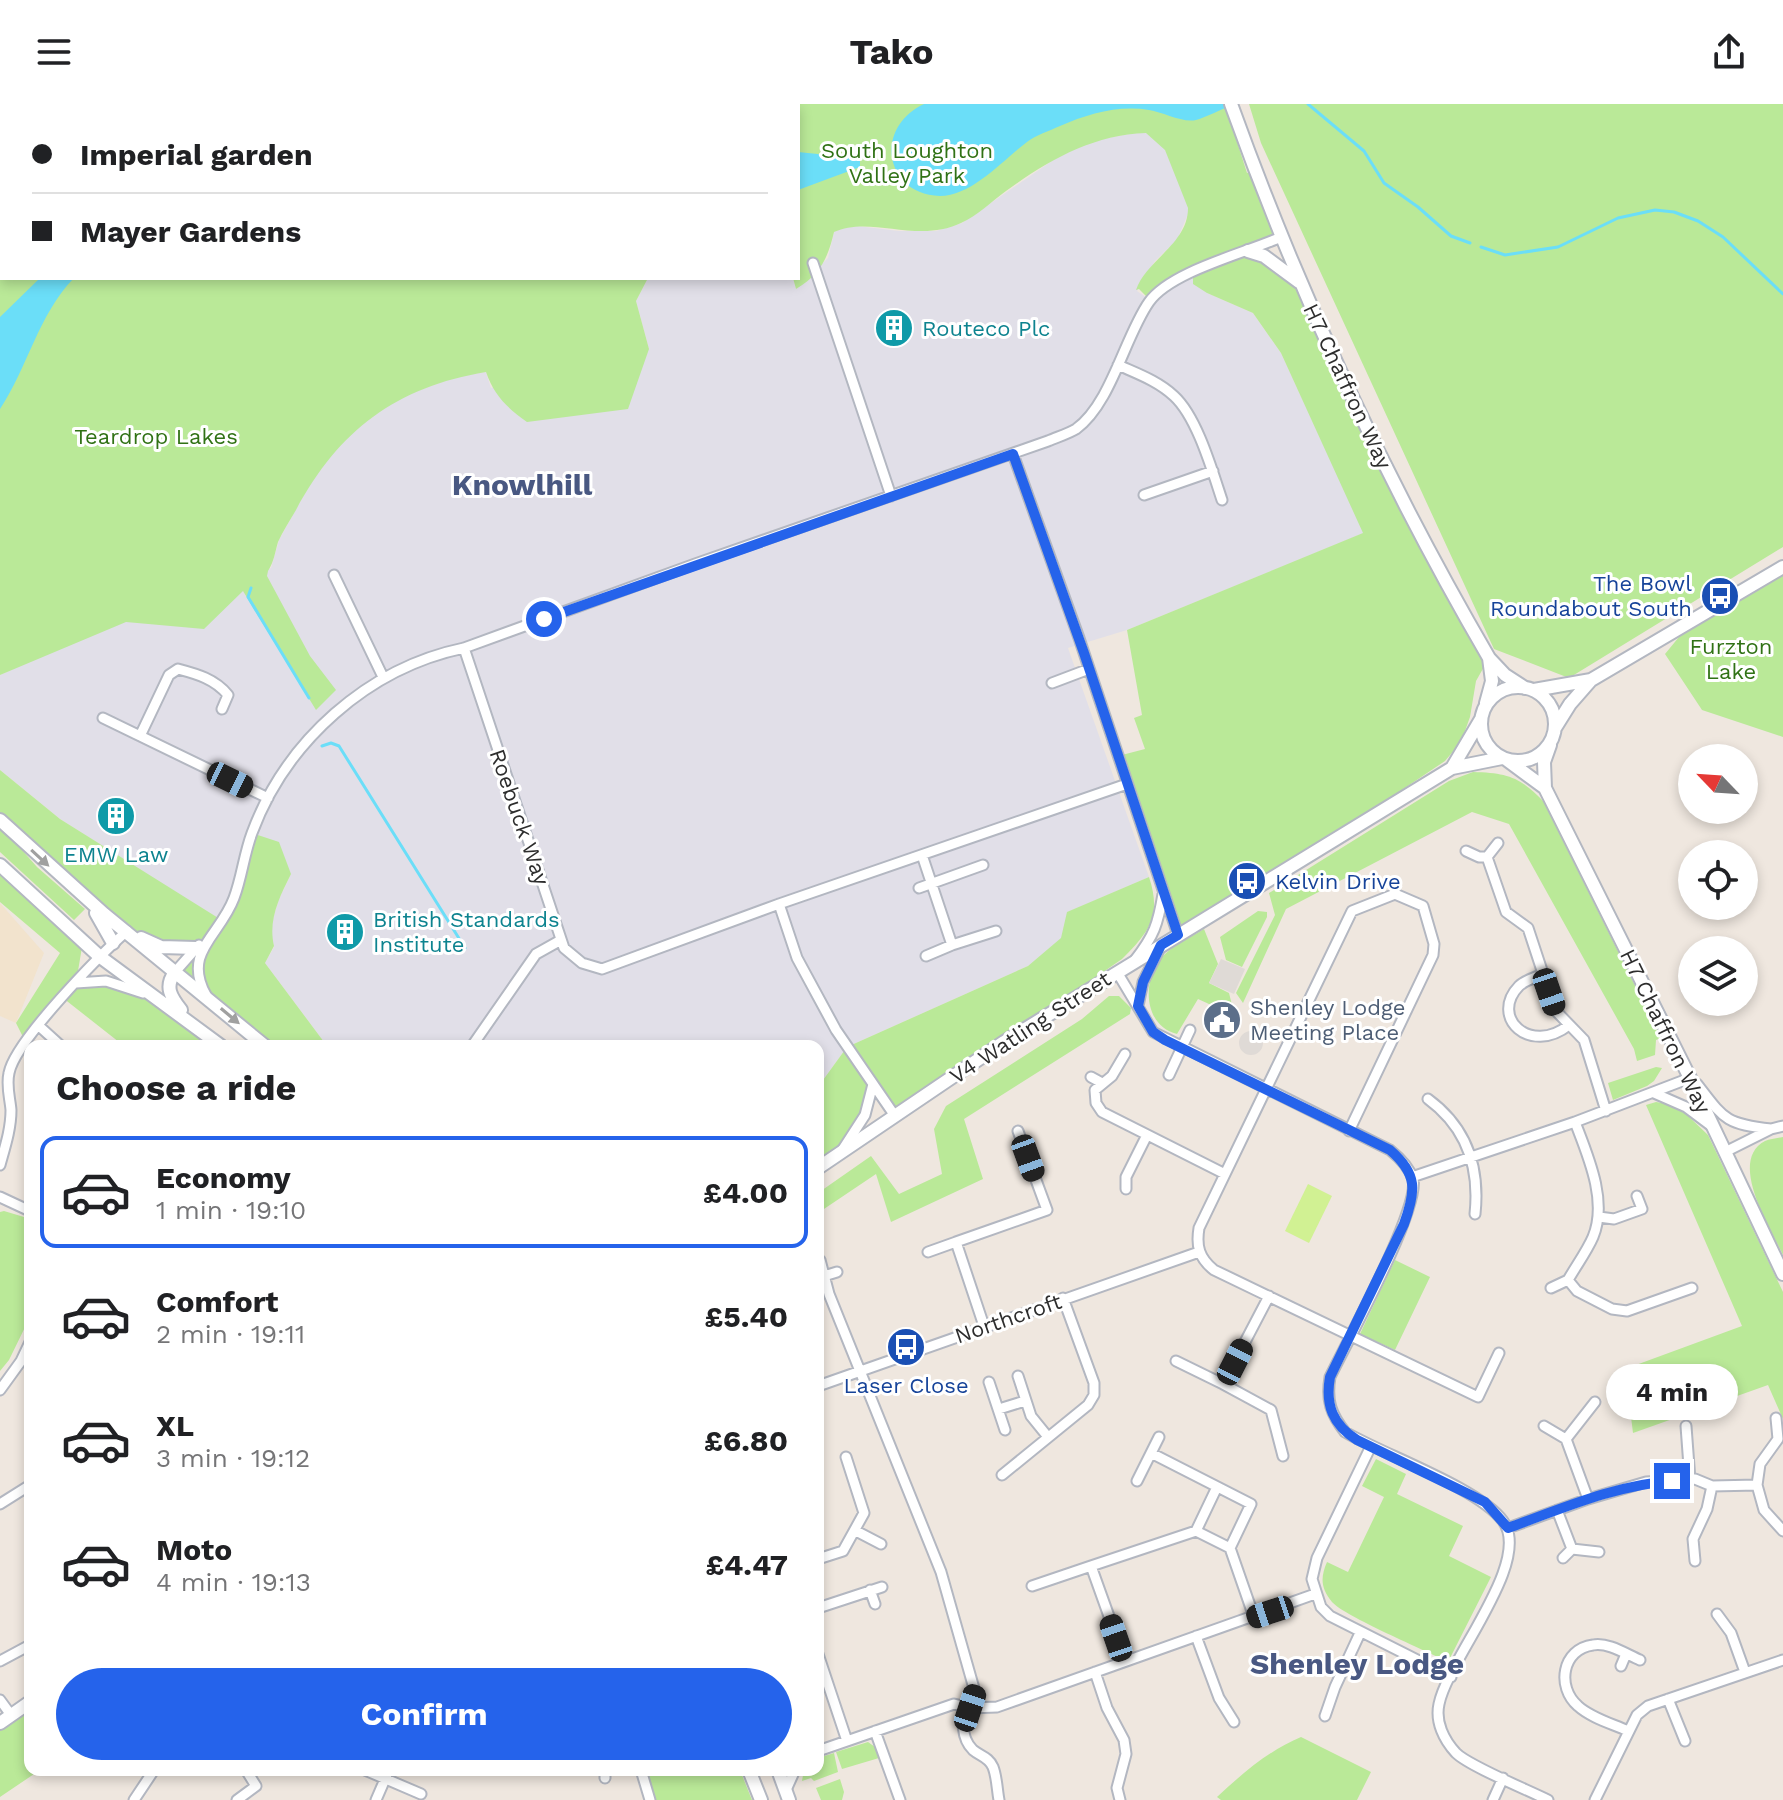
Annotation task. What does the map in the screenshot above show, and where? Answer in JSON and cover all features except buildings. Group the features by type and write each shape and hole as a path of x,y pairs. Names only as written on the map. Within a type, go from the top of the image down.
{"street":[{"name":"H7 Chaffron Way","path":"1231,104 1281,237 1384,465 1489,658 1505,675 1530,689"},
{"path":"207,997 196,970 199,955 223,922 234,897 252,833 268,798 299,750 338,709 383,677 440,653 464,648 1013,454 1077,428 1094,409 1150,300 1193,271 1281,237"},
{"path":"1248,251 1264,256 1301,284"},
{"path":"813,263 891,496"},
{"path":"1118,365 1157,382 1177,398 1191,420 1222,500"},
{"path":"1013,454 1178,935"},
{"path":"1144,495 1213,471"},
{"path":"1545,788 1544,762 1555,728 1591,680 1783,567"},
{"path":"334,575 383,677"},
{"name":"Roebuck Way","path":"464,648 561,940"},
{"path":"1489,658 1492,681 1482,714 1485,741 1505,759 1519,761 1532,759 1543,752 1550,742"},
{"path":"140,736 169,675 178,669 198,674 225,690 228,695 222,709"},
{"path":"1052,683 1089,669"},
{"path":"1482,714 1489,701 1505,689 1530,689 1591,680"},
{"path":"1530,689 1550,706 1555,728"},
{"name":"V4 Watling Street","path":"1452,768 1482,714"},
{"path":"103,718 268,798"},
{"name":"H7 Chaffron Way","path":"1505,759 1545,788 1783,1274"},
{"name":"V4 Watling Street","path":"824,1164 1004,1042 1452,768 1505,759"},
{"path":"476,1040 536,954 561,940 564,948 582,963 602,969 779,904 1127,784"},
{"path":"0,820 102,916 161,947 196,948"},
{"path":"1487,857 1498,843"},
{"path":"1466,851 1487,857"},
{"path":"922,855 952,945"},
{"path":"1487,857 1506,912 1528,928 1555,1010 1584,1040 1606,1111"},
{"path":"0,865 99,956 213,1040"},
{"path":"919,888 983,865"},
{"path":"1133,962 1152,938 1157,926 1163,890"},
{"path":"1349,1131 1433,955 1434,944 1423,906 1395,894 1352,911 1199,1228 1199,1252 1204,1262 1214,1270 1478,1397 1499,1353"},
{"path":"779,904 797,958 836,1030 895,1116"},
{"path":"102,916 113,943"},
{"path":"28,1040 99,956 127,931"},
{"path":"127,931 258,1040"},
{"path":"926,956 996,931"},
{"path":"190,1022 168,990 169,980 196,948 211,936"},
{"path":"1138,1006 1143,982 1161,945"},
{"path":"1117,972 1153,1032 1390,1150 1403,1161 1412,1177 1412,1198 1404,1224 1330,1377 1327,1394 1331,1415 1345,1432 1485,1502 1508,1528 1508,1558 1438,1705 1441,1734 1458,1756 1548,1800"},
{"path":"1542,974 1521,984 1511,997 1509,1012 1514,1025 1525,1035 1542,1038 1558,1034 1569,1025"},
{"path":"76,983 106,981 158,999"},
{"path":"39,1026 54,1040"},
{"path":"1170,1076 1190,1030"},
{"path":"0,1165 10,1130 4,1071 24,1045"},
{"path":"1125,1054 1112,1076 1095,1090 1096,1103 1102,1112 1225,1174"},
{"path":"1412,1177 1654,1093 1687,1073 1726,1120 1771,1129"},
{"path":"1091,1077 1102,1083"},
{"path":"841,1152 865,1115 873,1084"},
{"path":"1654,1093 1686,1107 1713,1127"},
{"path":"1428,1099 1447,1113 1459,1131 1475,1180 1475,1214"},
{"path":"1551,1288 1568,1280 1593,1237 1599,1217 1592,1172 1575,1122"},
{"path":"1725,1152 1783,1126"},
{"path":"928,1252 1048,1215 1018,1131"},
{"path":"1126,1189 1126,1177 1147,1135"},
{"path":"1599,1217 1614,1219 1642,1209 1637,1196"},
{"path":"0,1197 24,1208"},
{"path":"956,1242 984,1326"},
{"name":"Northcroft","path":"824,1384 1199,1252"},
{"path":"837,1272 824,1276 941,1572 975,1692 961,1721 974,1751 987,1758 993,1767 999,1800"},
{"path":"1568,1280 1577,1291 1612,1309 1627,1311 1692,1288"},
{"path":"1223,1384 1269,1296"},
{"path":"1002,1475 1088,1405 1094,1395 1094,1383 1063,1298"},
{"path":"0,1390 24,1355"},
{"path":"1176,1361 1271,1410 1283,1456"},
{"path":"1018,1376 1031,1416 1048,1437"},
{"path":"989,1382 1005,1430"},
{"path":"999,1409 1025,1401"},
{"path":"1566,1439 1595,1402"},
{"path":"1776,1418 1778,1439 1760,1464 1757,1485 1764,1510 1782,1528"},
{"path":"1544,1426 1566,1439 1588,1499"},
{"path":"1686,1426 1690,1480"},
{"path":"1137,1481 1159,1437"},
{"path":"1371,1446 1317,1558 1312,1579 1315,1594 1330,1616 1451,1677"},
{"path":"1151,1453 1251,1504 1230,1548"},
{"path":"824,1557 843,1551 856,1531 864,1508 846,1457"},
{"path":"1508,1528 1646,1482 1690,1480 1712,1486 1757,1485"},
{"path":"1695,1561 1693,1539 1707,1509 1712,1486"},
{"path":"1196,1531 1217,1487"},
{"path":"0,1504 24,1489"},
{"path":"1557,1510 1572,1549"},
{"path":"856,1531 881,1544"},
{"path":"1032,1586 1196,1531 1230,1548 1254,1617"},
{"path":"1572,1549 1599,1552"},
{"path":"1563,1558 1572,1549"},
{"path":"1091,1566 1125,1661"},
{"path":"824,1606 882,1587"},
{"path":"870,1590 875,1604"},
{"path":"824,1748 954,1704 997,1707 1315,1594"},
{"path":"1717,1614 1731,1633 1745,1672"},
{"path":"1325,1716 1360,1633"},
{"path":"1196,1636 1219,1698 1234,1722"},
{"path":"1628,1731 1579,1708 1569,1697 1563,1677 1567,1662 1582,1648 1594,1644 1606,1645 1640,1660"},
{"path":"0,1661 24,1648"},
{"path":"1621,1666 1626,1654"},
{"path":"1595,1800 1637,1715 1648,1706 1783,1660"},
{"path":"824,1672 847,1741"},
{"path":"1095,1672 1107,1708 1124,1740 1126,1754 1117,1788 1120,1800"},
{"path":"1668,1699 1685,1741"},
{"path":"0,1700 6,1719 24,1706"},
{"path":"875,1731 900,1800"},
{"path":"134,1800 150,1776"},
{"path":"237,1800 256,1786 250,1776"},
{"path":"376,1800 386,1776"},
{"path":"390,1776 421,1794"},
{"path":"643,1776 650,1800"},
{"path":"752,1776 761,1800"},
{"path":"781,1776 788,1795"},
{"path":"1493,1800 1503,1778"}],"shaded area":[{"path":"1149,130 1157,137 1169,156 1188,202 1188,214 1177,240 1155,261 1137,291 1150,300 1193,271 1207,293 1253,313 1281,353 1364,533 1127,630 1068,648 1149,877 1068,912 1062,938 1028,966 847,1047 824,1079 824,1040 323,1040 265,963 274,947 270,929 291,874 223,922 60,819 0,770 0,675 127,617 271,568 279,540 312,480 331,455 355,430 406,395 458,376 486,372 491,388 649,349 636,301 647,280 794,280 796,289 828,258 834,232 849,225 899,231 936,231 962,223 1059,156 1092,141"},
{"path":"0,903 44,953 16,1023 0,1016"},
{"path":"1221,959 1245,969 1234,994 1209,983"},
{"path":"1246,1031 1256,1031 1263,1038 1263,1048 1256,1055 1246,1055 1239,1048 1239,1038"}],"green space":[{"name":"South Loughton Valley Park","path":"800,104 1225,104 1247,173 1255,170 1281,237 1249,250 1301,284 1337,366 1489,658 1476,681 1470,717 1461,742 1445,761 1259,886 1178,935 1118,756 1145,749 1134,718 1142,715 1127,630 1363,533 1281,353 1253,313 1193,284 1193,272 1150,300 1139,289 1136,290 1141,279 1181,232 1188,208 1165,150 1146,133 1107,139 1072,151 1022,180 973,216 945,229 911,231 863,226 834,232 822,265 796,289 794,280 800,280"},
{"path":"1249,104 1783,104 1783,547 1569,678 1494,649 1261,143"},
{"name":"Teardrop Lakes","path":"0,280 647,280 636,301 649,349 628,409 527,422 502,400 486,372 454,379 398,401 351,435 331,457 280,538 267,576 310,656 336,690 316,710 243,591 204,629 126,622 0,675"},
{"name":"Furzton Lake","path":"1783,567 1783,737 1702,710 1665,654 1693,620"},
{"path":"0,770 60,819 223,921 252,833 279,842 291,874 276,909 272,927 274,946 265,963 323,1040 257,1040 175,972 195,949 178,949 127,931 0,820"},
{"path":"1473,772 1513,778 1544,802 1661,1038 1656,1040 1655,1055 1637,1061 1634,1049 1509,824 1472,812 1286,909 1243,1003 1236,993 1275,915 1269,893 1449,781"},
{"path":"0,825 37,867 85,909 74,920 0,852"},
{"path":"0,864 83,941 76,983 106,981 158,999 213,1040 116,1040 63,998 24,1040 16,1023 60,953 0,902"},
{"path":"1149,877 1153,891 1153,913 1146,931 1122,959 895,1116 873,1085 870,1098 841,1152 824,1164 824,1079 847,1047 1028,966 1061,938 1067,912"},
{"path":"1258,911 1267,912 1267,917 1242,967 1226,960 1220,937"},
{"path":"1204,929 1218,964 1209,983 1229,993 1233,1009 1231,1014 1198,999 1177,1034 1158,1022 1152,1012 1149,1002 1151,978 1166,953"},
{"path":"1109,996 1119,996 1131,1008 1130,1014 964,1119 983,1179 891,1222 876,1174 824,1209 824,1189 871,1156 899,1194 942,1174 934,1129 946,1106 1082,1019"},
{"path":"1656,1067 1662,1068 1654,1081 1613,1100 1608,1083"},
{"path":"1656,1102 1685,1113 1708,1135 1783,1292 1783,1419 1768,1385 1633,1433 1625,1369 1742,1326 1646,1105"},
{"path":"1783,1137 1783,1255 1755,1196 1750,1164 1754,1151 1765,1141"},
{"path":"1308,1184 1332,1196 1309,1243 1285,1231"},
{"path":"0,1212 24,1217 24,1329 0,1371"},
{"path":"1395,1260 1430,1277 1395,1350 1360,1334"},
{"path":"1376,1459 1406,1474 1397,1494 1463,1526 1449,1556 1491,1577 1448,1662 1352,1616 1332,1602 1324,1588 1323,1573 1327,1562 1348,1572 1384,1497 1362,1486"},
{"path":"24,1706 24,1776 31,1776 0,1797 0,1723"},
{"path":"1301,1737 1371,1772 1357,1800 1221,1800 1217,1797 1267,1756"},
{"path":"868,1742 875,1747 879,1758 842,1769 836,1752"},
{"path":"834,1753 838,1772 814,1781 811,1778 802,1781 803,1776 824,1776 824,1756"},
{"path":"648,1776 742,1776 752,1800 654,1800"},
{"path":"840,1779 844,1792 842,1800 821,1800 816,1788"}],"water":[{"path":"924,104 1230,106 1191,121 1137,109 1115,110 1081,118 1031,140 964,190 940,196 922,193 907,185 897,173 892,159 892,144 897,129 908,115"},
{"path":"800,152 847,157 860,155 860,167 800,189"},
{"path":"38,280 72,280 51,308 0,409 0,317"}],"waterway":[{"path":"1308,104 1364,151 1384,183 1451,236 1470,243"},
{"path":"1481,247 1505,255 1558,247 1618,218 1655,210 1674,212 1698,221 1723,237 1783,294"},
{"path":"251,588 248,597 309,698"},
{"path":"322,746 331,743 339,746 465,948"}],"place":[{"name":"Routeco Plc","path":"894,328"},
{"name":"The Bowl Roundabout South","path":"1720,596"},
{"name":"EMW Law","path":"116,816"},
{"name":"Kelvin Drive","path":"1247,881"},
{"name":"British Standards Institute","path":"345,932"},
{"name":"Shenley Lodge Meeting Place","path":"1222,1020"},
{"name":"Laser Close","path":"906,1347"}],"district":[{"name":"Knowlhill","path":"522,485"},
{"name":"Shenley Lodge","path":"1357,1664"}],"route":[{"path":"544,619 1013,454 1084,653 1178,935 1161,945 1143,982 1138,1006 1153,1032 1165,1040 1390,1150 1403,1161 1412,1177 1410,1207 1404,1224 1330,1377 1327,1394 1331,1415 1345,1432 1357,1440 1485,1502 1508,1528 1617,1490 1646,1482 1672,1481"}]}
